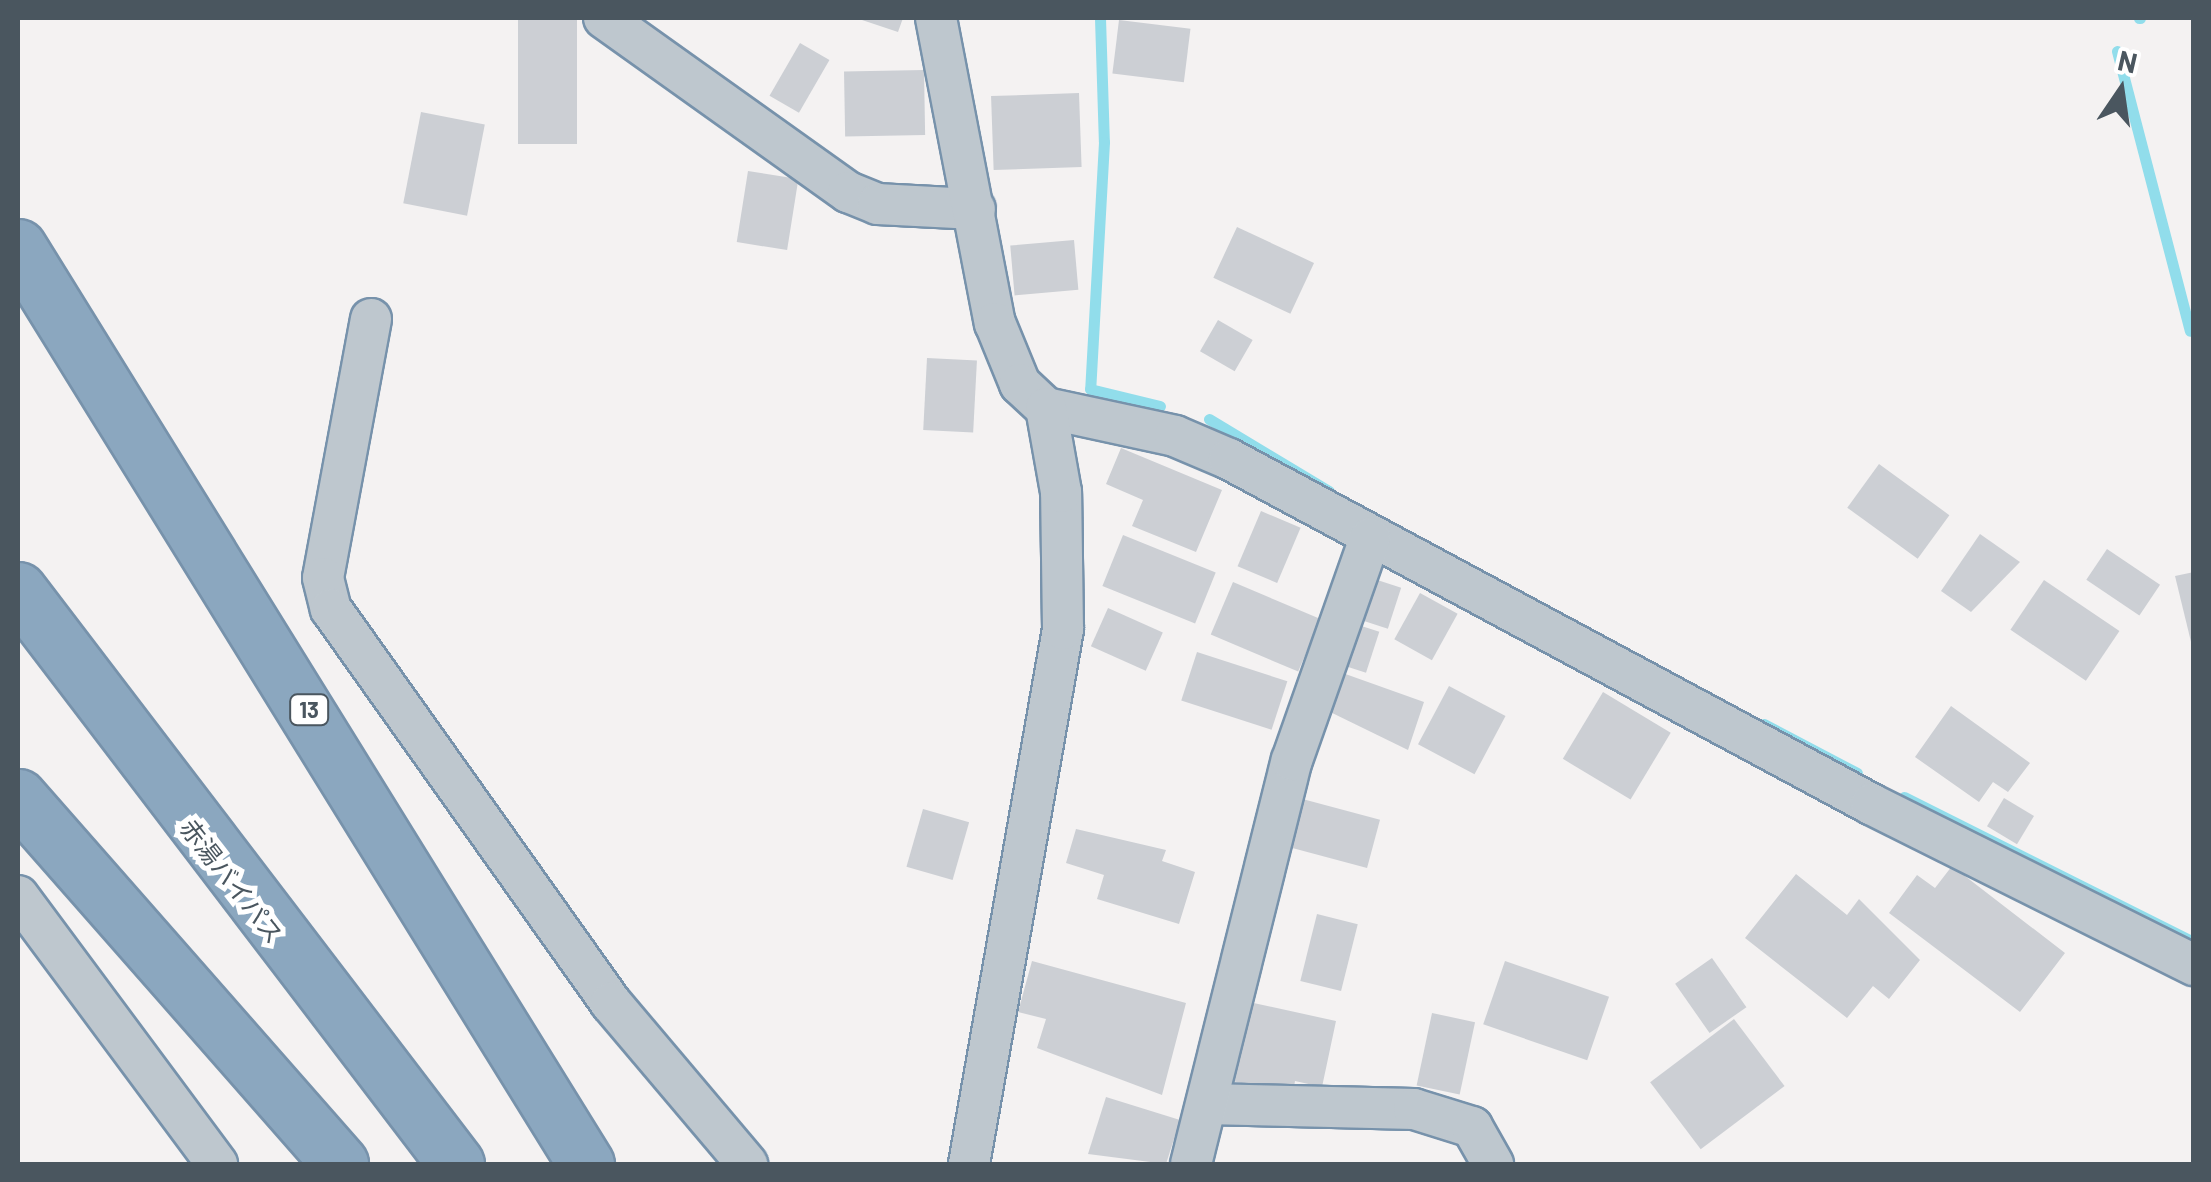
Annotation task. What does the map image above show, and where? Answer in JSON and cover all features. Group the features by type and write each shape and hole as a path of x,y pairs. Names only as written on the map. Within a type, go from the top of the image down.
{"highway":[{"name":"13","path":"20,253 586,1164"},
{"name":"赤湯バイパス","path":"18,590 456,1164"},
{"path":"18,797 340,1164"}],"street":[{"path":"604,18 848,192 878,204 976,209"},
{"path":"936,18 1002,347 1046,408 1061,492 1063,629 969,1164"},
{"path":"371,320 323,578 330,609 612,1003 747,1164"},
{"path":"1046,408 1175,436 2194,965"},
{"path":"1190,1164 1292,760 1370,538"},
{"path":"18,896 216,1164"},
{"path":"1207,1104 1414,1109 1472,1128 1493,1164"}],"building":[{"path":"518,18 577,18 577,144 518,144"},
{"path":"856,18 903,18 898,32"},
{"path":"1119,20 1190,29 1184,82 1112,74"},
{"path":"800,43 829,60 799,113 770,96"},
{"path":"924,70 925,135 845,136 844,71"},
{"path":"1079,93 1082,167 994,170 991,96"},
{"path":"421,112 485,124 467,216 403,203"},
{"path":"748,171 798,179 787,250 737,242"},
{"path":"1237,227 1314,263 1290,314 1213,278"},
{"path":"1074,240 1078,290 1015,295 1010,246"},
{"path":"1218,320 1253,340 1235,371 1200,351"},
{"path":"927,358 977,361 973,433 923,430"},
{"path":"1121,448 1222,490 1196,552 1132,526 1143,500 1106,484"},
{"path":"1879,464 1949,515 1918,559 1847,508"},
{"path":"1261,511 1301,528 1277,583 1238,566"},
{"path":"1980,534 2020,562 1971,612 1941,591"},
{"path":"1123,535 1216,572 1195,623 1102,586"},
{"path":"2107,549 2160,585 2139,615 2086,580"},
{"path":"2194,572 2194,646 2192,646 2175,576"},
{"path":"1365,576 1401,588 1388,629 1352,617"},
{"path":"2044,580 2119,631 2086,681 2010,630"},
{"path":"1233,582 1320,619 1298,672 1211,634"},
{"path":"1420,593 1458,614 1432,660 1394,639"},
{"path":"1108,608 1163,632 1146,671 1091,646"},
{"path":"1346,621 1379,632 1366,673 1333,662"},
{"path":"1197,652 1287,681 1272,730 1181,701"},
{"path":"1337,671 1424,702 1408,750 1324,709"},
{"path":"1449,686 1506,716 1475,774 1418,744"},
{"path":"1603,692 1671,733 1631,800 1563,759"},
{"path":"1951,706 2030,763 2008,792 1993,782 1979,802 1915,757"},
{"path":"1295,797 1380,820 1367,868 1282,845"},
{"path":"2004,798 2034,816 2017,844 1987,826"},
{"path":"923,809 969,822 953,880 906,867"},
{"path":"1076,829 1166,850 1162,861 1195,872 1179,924 1097,899 1104,875 1066,863"},
{"path":"1952,866 2065,953 2020,1012 1889,913 1917,875 1935,888"},
{"path":"1796,874 1847,915 1859,899 1920,960 1889,999 1873,986 1847,1018 1745,938"},
{"path":"1317,914 1358,924 1341,991 1300,981"},
{"path":"1712,958 1746,1007 1710,1033 1675,984"},
{"path":"1032,961 1186,1003 1162,1095 1037,1048 1046,1019 1018,1012"},
{"path":"1505,961 1609,997 1587,1060 1483,1024"},
{"path":"1249,1002 1336,1021 1322,1087 1295,1081 1293,1094 1232,1081"},
{"path":"1432,1013 1475,1022 1460,1095 1417,1085"},
{"path":"1734,1019 1785,1086 1701,1149 1650,1082"},
{"path":"1106,1097 1180,1120 1166,1164 1088,1154"}],"waterway":[{"path":"1100,18 1104,142 1090,389 1160,406"},
{"path":"2117,51 2190,331"},
{"path":"1209,419 1329,491"},
{"path":"1764,724 1857,773"},
{"path":"1904,797 2194,942"}]}
